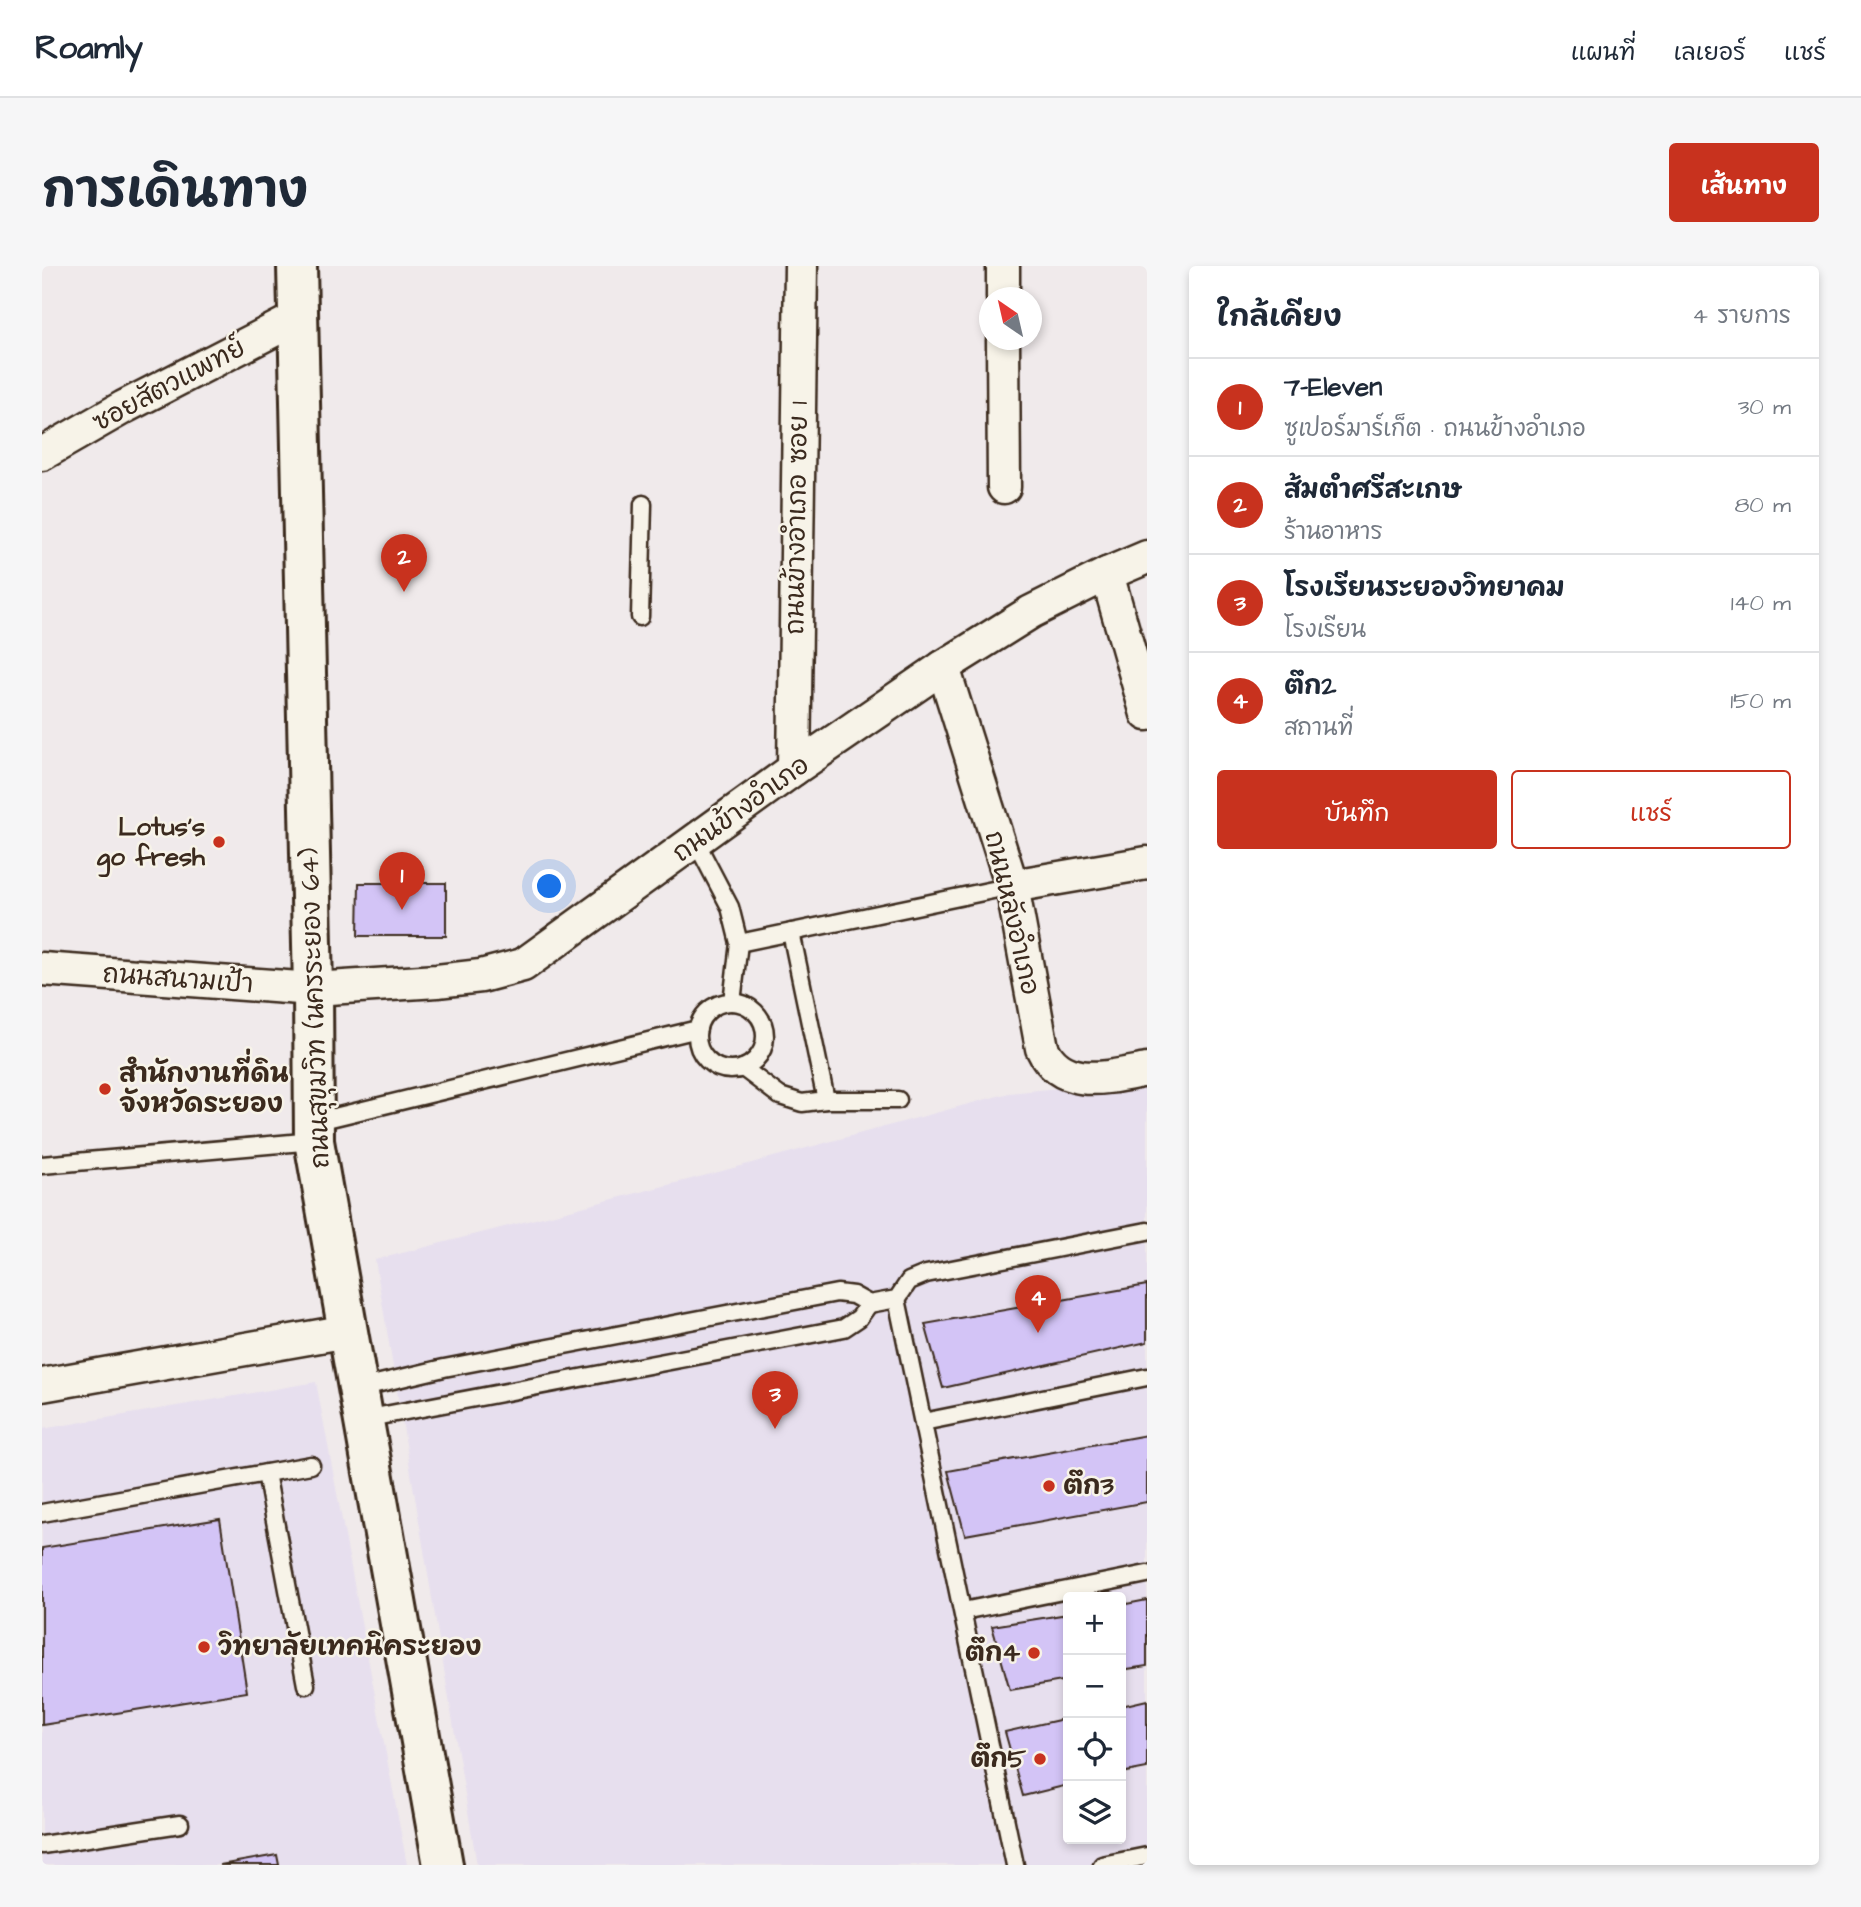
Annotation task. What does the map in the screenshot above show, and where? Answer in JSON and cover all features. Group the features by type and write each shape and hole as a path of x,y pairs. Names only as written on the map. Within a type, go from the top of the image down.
{"street":[{"name":"ถนนสุขุมวิท (นครระยอง 64)","path":"297,266 314,1132 443,1865"},
{"name":"ถนนข้างอำเภอ ซอย 1","path":"794,769 800,266"},
{"path":"1003,266 1003,287"},
{"name":"ซอยสัตวแพทย์","path":"42,454 124,407 297,318"},
{"path":"1003,350 1004,487"},
{"name":"ถนนข้างอำเภอ","path":"313,989 448,980 481,976 523,965 794,769 943,667 1011,623 1107,574 1147,557"},
{"path":"1107,574 1147,714"},
{"name":"ถนนหลังอำเภอ","path":"943,667 1012,886 1042,1048 1050,1064 1068,1074 1087,1078 1147,1070"},
{"path":"1012,886 1147,863"},
{"name":"ถนนสนามเป้า","path":"42,969 313,989"},
{"path":"42,1385 348,1331"}],"lane":[{"path":"640,617 643,504"},
{"path":"696,842 730,907 739,943 732,1002"},
{"path":"739,943 1012,886"},
{"path":"791,932 825,1100"},
{"path":"720,1003 744,1004 754,1010 761,1019 765,1042 761,1053 743,1068 719,1068 709,1062 702,1053 697,1041 698,1029 702,1018 720,1003"},
{"path":"42,1165 314,1132 698,1029"},
{"path":"743,1068 780,1096 802,1103 825,1100 898,1100"},
{"path":"1015,1865 897,1299 909,1281 926,1274 1147,1231"},
{"path":"361,1403 444,1368 837,1293 853,1295 869,1304 897,1299"},
{"path":"361,1403 844,1328 859,1318 869,1304"},
{"path":"923,1422 1147,1377"},
{"path":"42,1513 311,1465"},
{"path":"266,1473 306,1685"},
{"path":"963,1611 1147,1574"},
{"path":"42,1844 180,1824"},
{"path":"1102,1865 1147,1856"}],"shaded area":[{"path":"1147,1079 1147,1865 477,1865 375,1260 711,1174 1009,1093"},
{"name":"วิทยาลัยเทคนิคระยอง","path":"316,1382 407,1865 42,1865 42,1429"}],"building":[{"path":"359,883 446,883 446,936 358,936"},
{"path":"1147,1285 1147,1342 943,1388 925,1324"},
{"name":"ตึก3","path":"1147,1435 1147,1502 965,1535 948,1471"},
{"path":"220,1519 247,1692 42,1725 42,1548"},
{"path":"1147,1600 1147,1666 1126,1669 1126,1604"},
{"name":"ตึก4","path":"1063,1615 1063,1681 1010,1690 992,1626"},
{"path":"1147,1700 1147,1768 1126,1772 1126,1718 1126,1705"},
{"name":"ตึก5","path":"1063,1719 1063,1786 1023,1796 1005,1732"},
{"path":"277,1855 279,1865 220,1865"}],"place":[{"name":"ส้มตำศรีสะเกษ","path":"404,592"},
{"name":"Lotus's go fresh","path":"219,842"},
{"name":"7-Eleven","path":"402,910"},
{"name":"สำนักงานที่ดิน จังหวัดระยอง","path":"105,1089"},
{"name":"ตึก2","path":"1038,1333"},
{"name":"โรงเรียนระยองวิทยาคม","path":"775,1429"},
{"name":"ตึก3","path":"1049,1486"},
{"name":"วิทยาลัยเทคนิคระยอง","path":"204,1647"},
{"name":"ตึก4","path":"1034,1653"},
{"name":"ตึก5","path":"1040,1759"}]}
